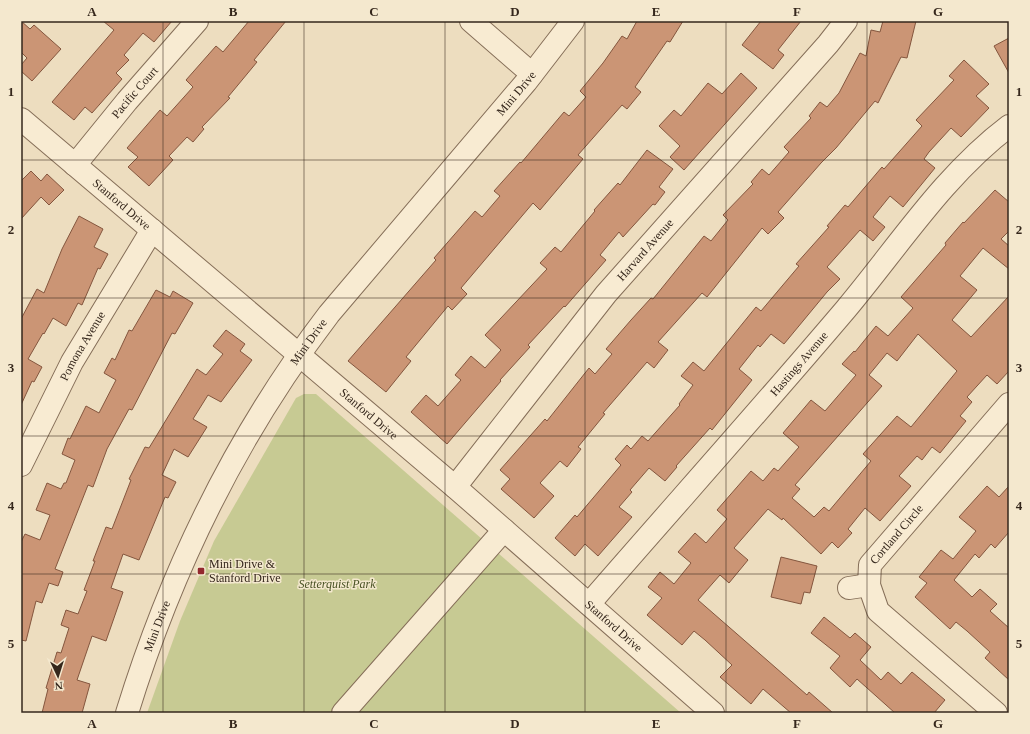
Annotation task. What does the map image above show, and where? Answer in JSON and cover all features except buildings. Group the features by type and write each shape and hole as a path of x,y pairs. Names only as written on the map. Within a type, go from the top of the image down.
{"street":[{"name":"Pacific Court","path":"75,165 127,100 197,21"},
{"path":"471,21 532,74"},
{"name":"Mini Drive","path":"127,713 179,569 233,460 299,353 328,314 532,74 574,21"},
{"name":"Harvard Avenue","path":"455,487 606,294 828,44 846,21"},
{"name":"Stanford Drive","path":"23,126 75,165 299,353 455,487 713,713"},
{"name":"Hastings Avenue","path":"589,604 841,315 944,189 987,142 1009,126"},
{"name":"Pomona Avenue","path":"21,465 72,362 152,230"},
{"name":"Cortland Circle","path":"996,713 878,612 859,586 870,565 1009,404"},
{"path":"343,713 504,530"}],"green space":[{"name":"Setterquist Park","path":"304,394 316,394 681,713 147,713 180,621 214,541 296,398"}],"place":[{"name":"Mini Drive & Stanford Drive","path":"201,571"}]}
